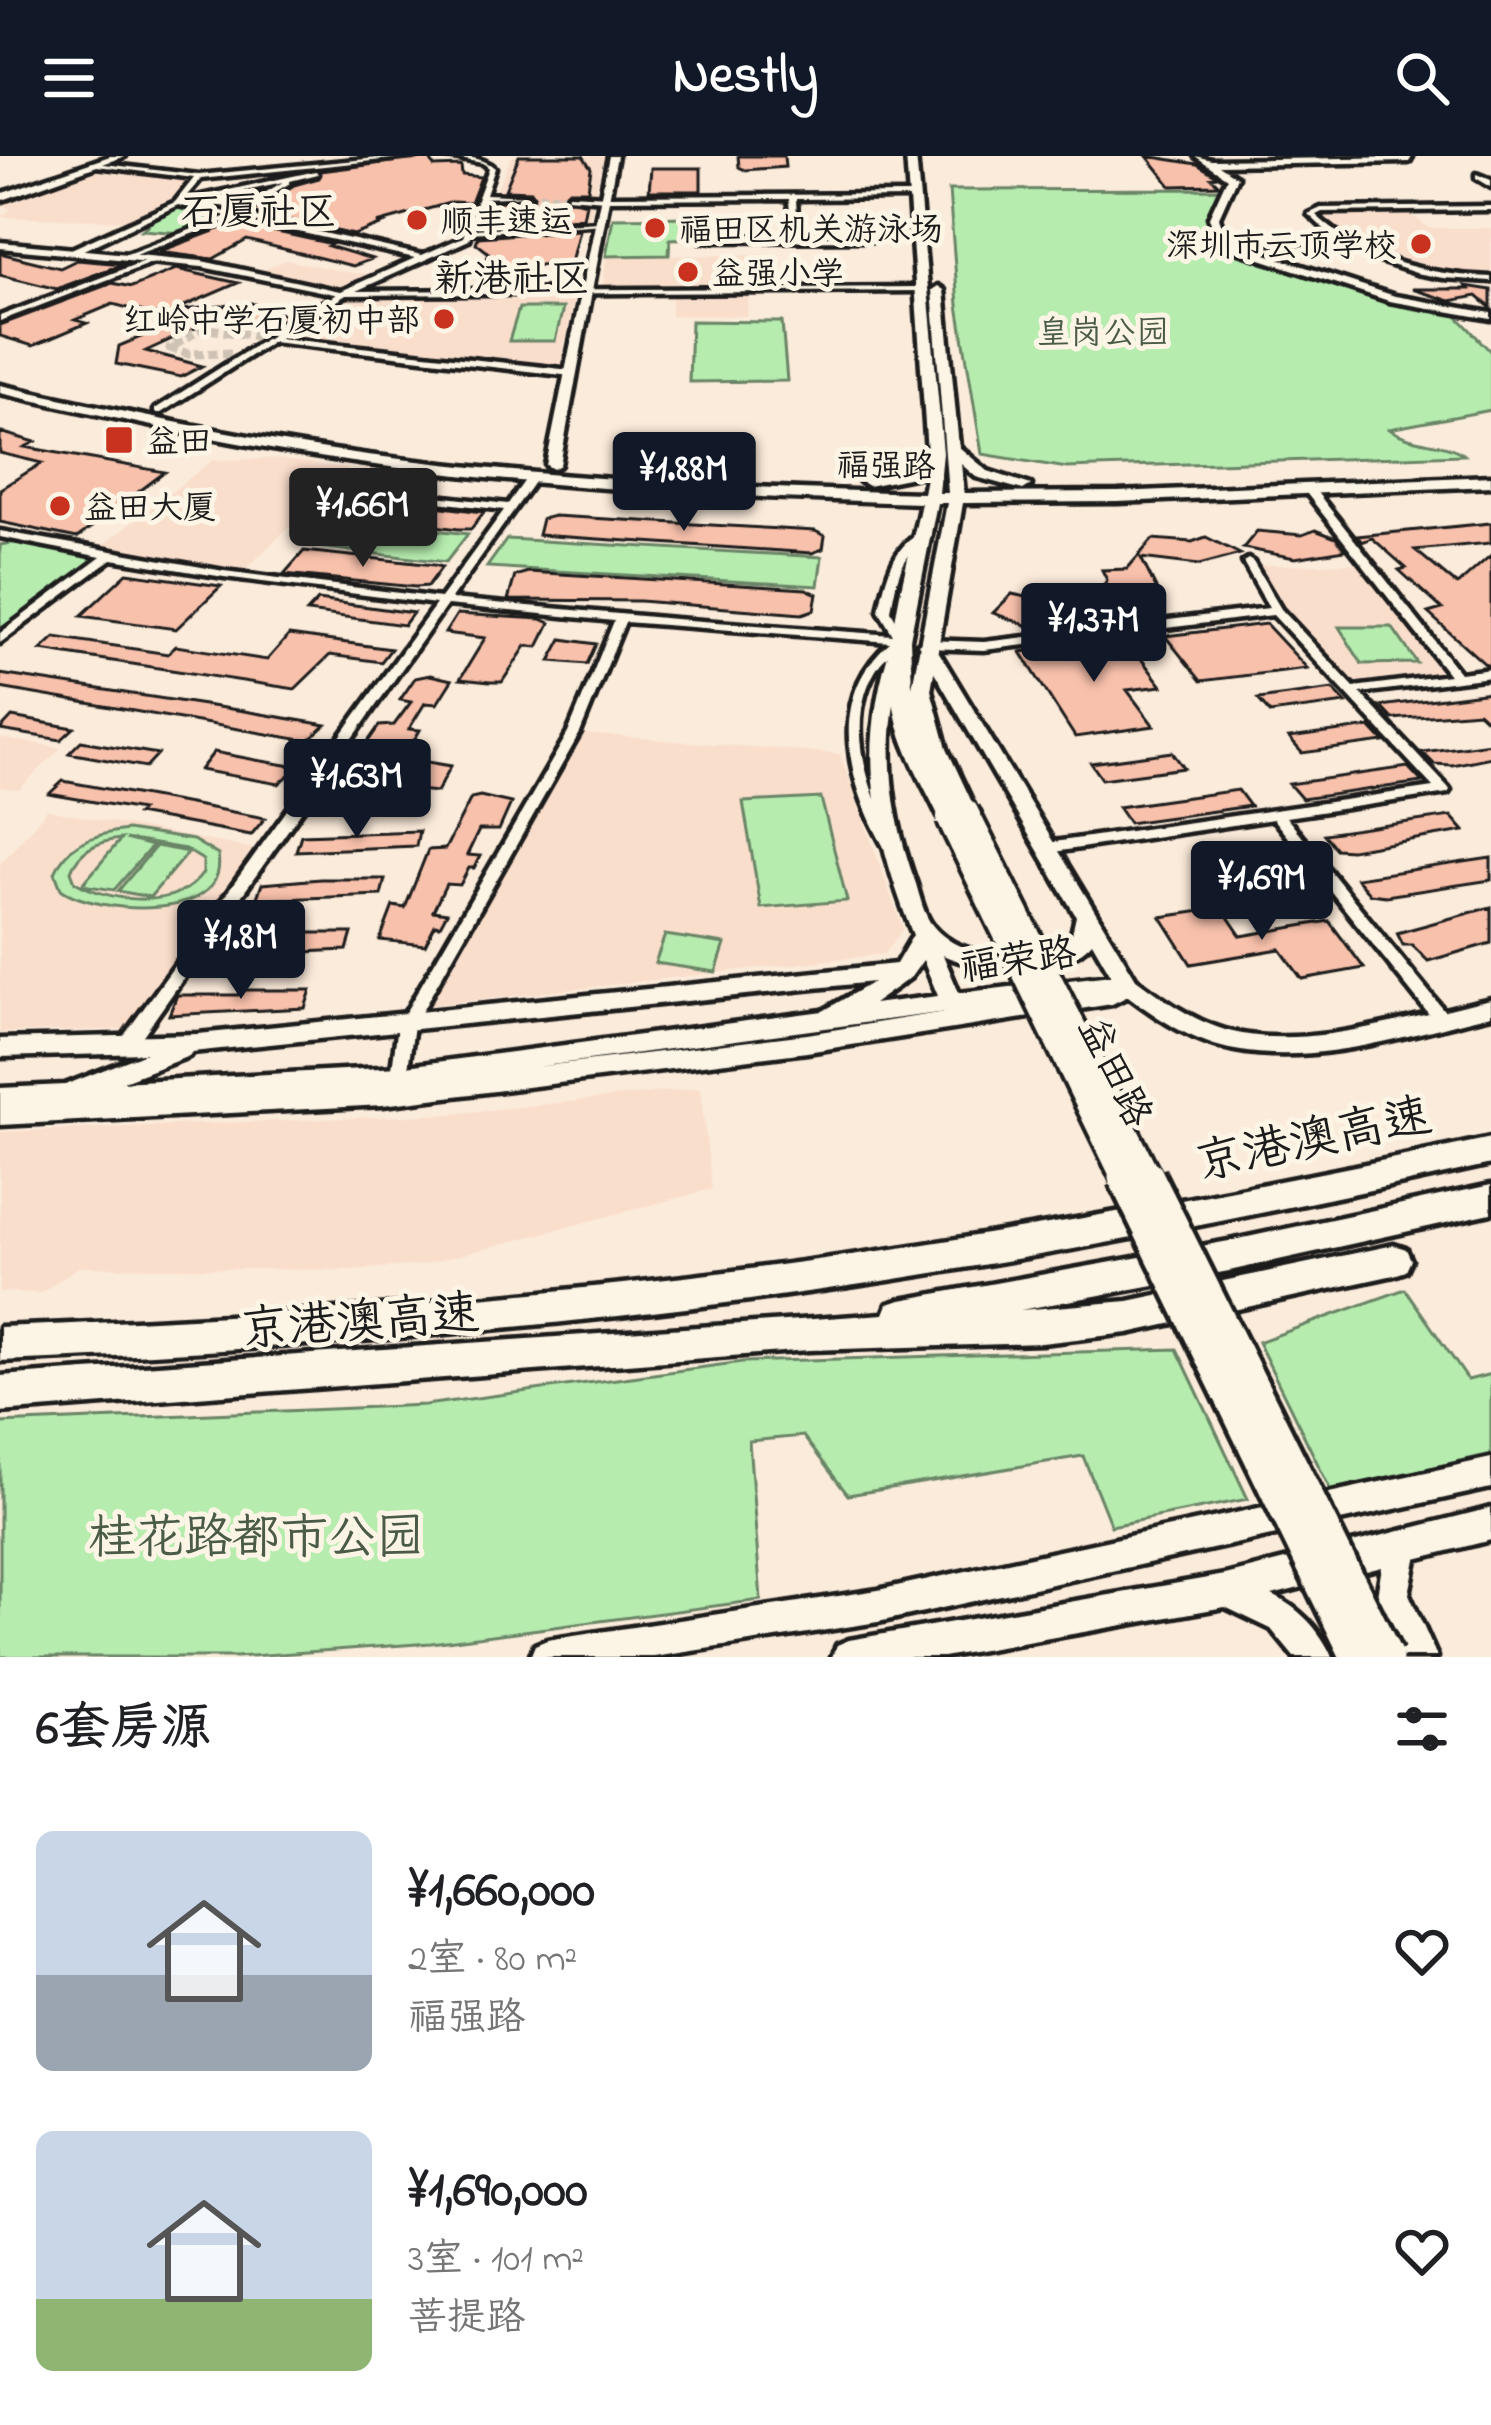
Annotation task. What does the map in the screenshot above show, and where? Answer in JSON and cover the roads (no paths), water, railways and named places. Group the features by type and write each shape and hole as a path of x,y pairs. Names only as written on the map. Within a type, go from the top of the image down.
{"highway":[{"name":"京港澳高速","path":"0,1344 286,1330 585,1306 800,1279 1106,1232 1491,1151"},
{"path":"808,1333 1229,1256 1491,1198"},
{"path":"808,1333 1128,1317 1394,1260"},
{"name":"京港澳高速","path":"0,1394 808,1333"}],"main road":[{"path":"0,195 120,156"},
{"name":"益田路","path":"911,156 935,453 927,533 901,639 899,675 911,733 958,814 1386,1657"},
{"name":"益田路","path":"926,156 956,490 921,690 936,749 958,814 1358,1657"},
{"name":"福强路","path":"0,378 158,411 553,464 849,488"},
{"name":"福强路","path":"0,389 246,439 534,475 1034,491 1311,492 1491,481"},
{"path":"953,449 982,474 1034,491"},
{"path":"849,488 912,473 935,453"},
{"name":"福强路","path":"1034,491 1301,482 1491,469"},
{"path":"849,488 904,507 927,533"},
{"path":"951,529 982,508 1034,491"}],"street":[{"path":"102,160 199,177 417,156"},
{"path":"158,411 344,293 462,241 490,164 445,156"},
{"path":"553,464 613,156"},
{"path":"1199,156 1233,178 1214,217 1228,242 1268,261 1383,296 1491,316"},
{"path":"1213,162 1409,159"},
{"path":"72,252 177,203 291,180 318,172 321,162"},
{"path":"177,203 199,177"},
{"path":"127,257 236,214 291,180"},
{"path":"482,196 528,196"},
{"path":"568,196 914,196"},
{"path":"792,196 795,239"},
{"path":"177,203 425,258"},
{"path":"1336,241 1312,212 1491,208"},
{"path":"469,231 600,224"},
{"path":"701,239 879,238"},
{"path":"1228,242 1336,241 1446,276 1491,279"},
{"path":"0,245 155,260 344,293 922,290"},
{"path":"0,319 155,260"},
{"path":"257,336 571,373"},
{"path":"231,352 248,356"},
{"path":"126,1046 534,475"},
{"path":"340,487 511,508"},
{"path":"1311,492 1457,676"},
{"path":"0,534 108,556 443,602 619,622 901,639"},
{"path":"0,639 108,556"},
{"path":"1047,848 1443,790 1276,611 1248,562"},
{"path":"926,644 984,646 1276,611"},
{"path":"399,1076 406,1025 574,734 619,622"},
{"name":"益田路","path":"901,639 885,676 877,736 896,856 956,1010"},
{"name":"益田路","path":"926,644 1128,986"},
{"path":"1350,691 1491,673"},
{"path":"1276,814 1441,1018"},
{"path":"925,931 942,948 987,963 1065,952 1082,943 1087,916"},
{"path":"805,1026 849,1007 903,971 922,946 925,931"},
{"path":"0,1048 198,1043 903,971"},
{"name":"福荣路","path":"0,1115 383,1095 807,1043 1105,982 1128,986"},
{"path":"1128,986 1194,1027 1234,1040 1311,1041 1491,1007"},
{"name":"福荣路","path":"0,1098 399,1076 956,1010"},
{"path":"55,1096 198,1043"},
{"path":"547,1657 878,1606 1491,1472"},
{"path":"849,1657 1225,1591 1491,1524"},
{"path":"1402,1546 1393,1595 1413,1642"},
{"path":"1225,1591 1283,1617 1313,1653"},
{"path":"1313,1653 1321,1628 1374,1615 1413,1642"}],"tunnel":[{"path":"528,196 569,196"},
{"path":"231,353 189,354 170,348 202,328 257,336"}],"place":[{"name":"顺丰速运","path":"417,220"},
{"name":"福田区机关游泳场","path":"655,228"},
{"name":"深圳市云顶学校","path":"1421,244"},
{"name":"益强小学","path":"688,272"},
{"name":"红岭中学石厦初中部","path":"444,319"},
{"name":"益田","path":"119,440"},
{"name":"益田大厦","path":"60,506"}],"district":[{"name":"石厦社区","path":"259,210"},
{"name":"新港社区","path":"512,277"}],"park label":[{"name":"皇岗公园","path":"1103,331"},
{"name":"桂花路都市公园","path":"256,1535"}]}
